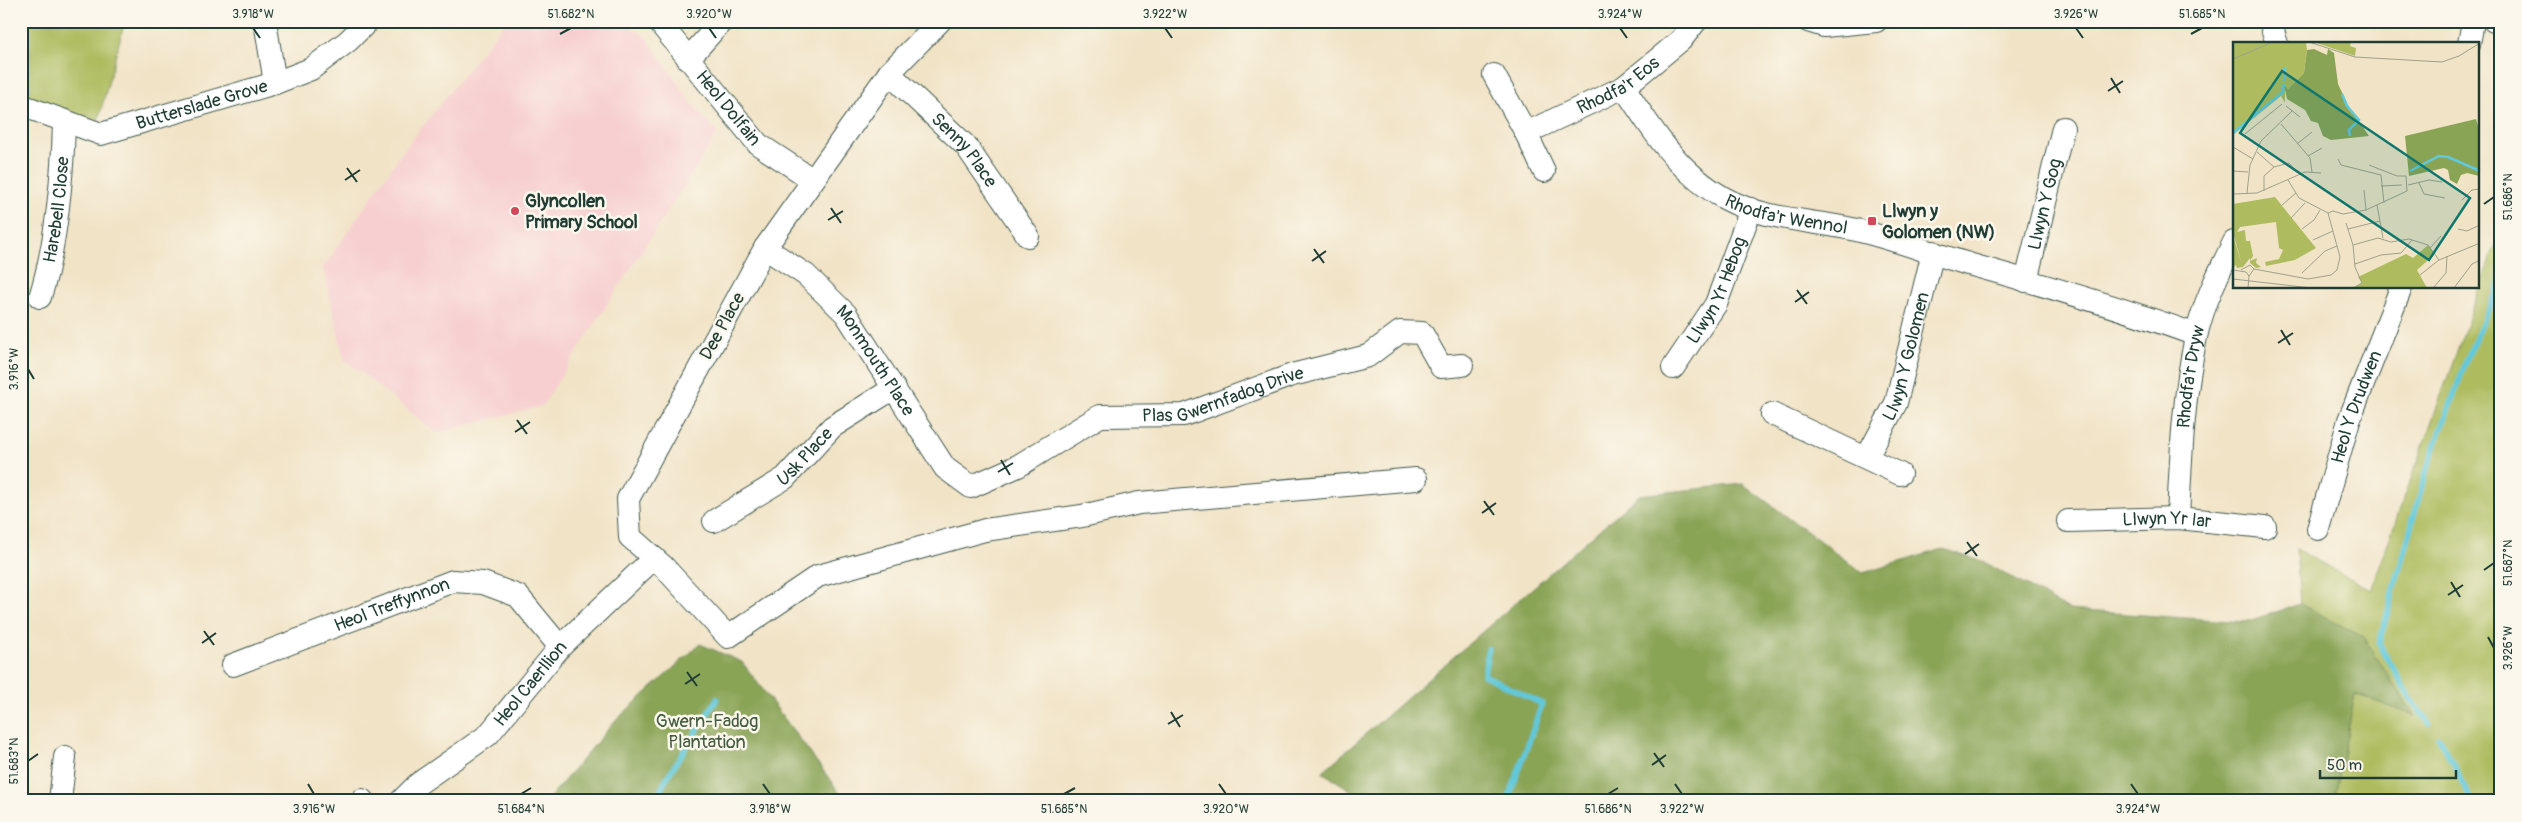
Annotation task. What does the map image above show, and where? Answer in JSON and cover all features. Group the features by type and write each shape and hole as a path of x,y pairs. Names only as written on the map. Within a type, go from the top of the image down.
{"street":[{"path":"265,21 275,84"},
{"name":"Butterslade Grove","path":"21,105 101,134 275,84 310,69 348,41 368,21"},
{"name":"Heol Dolfain","path":"658,21 758,144 813,180"},
{"path":"688,59 722,21"},
{"name":"Dee Place","path":"940,21 889,73 765,248 628,499 630,537 663,566 728,637 818,576 986,530 1082,516 1139,503 1416,479"},
{"name":"Rhodfa'r Eos","path":"1526,132 1624,87 1681,40 1696,21"},
{"path":"1808,21 1824,26 1876,21"},
{"path":"2270,21 2276,42"},
{"path":"2469,42 2473,21"},
{"path":"2494,21 2501,22"},
{"name":"Senny Place","path":"889,73 966,146 1028,236"},
{"path":"1494,75 1526,132 1544,171"},
{"name":"Rhodfa'r Wennol","path":"1624,87 1654,135 1688,171 1724,198 1751,209 1799,222 1852,229 1933,252 2196,335"},
{"name":"Harebell Close","path":"40,297 48,273 64,152 64,121"},
{"name":"Llwyn Y Gog","path":"2026,281 2063,128"},
{"name":"Llwyn Yr Hebog","path":"1673,368 1716,304 1751,209"},
{"name":"Rhodfa'r Dryw","path":"2178,518 2183,414 2196,335 2215,281 2233,244"},
{"name":"Monmouth Place","path":"765,248 806,276 846,314 945,468 971,487"},
{"name":"Llwyn Y Golomen","path":"1867,456 1896,403 1933,252"},
{"name":"Heol Y Drudwen","path":"2318,529 2349,420 2401,289"},
{"name":"Plas Gwernfadog Drive","path":"971,487 1018,466 1100,416 1184,415 1292,375 1368,356 1400,332 1422,332 1441,367 1462,365"},
{"name":"Usk Place","path":"714,521 784,478 832,427 894,388"},
{"path":"1772,414 1801,429 1867,456 1900,474"},
{"name":"Llwyn Yr Iar","path":"2068,521 2178,518 2265,527"},
{"name":"Heol Caerllion","path":"401,801 418,784 488,735 560,647 654,558"},
{"name":"Heol Treffynnon","path":"233,665 453,581 483,583 518,596 560,647"},
{"path":"60,801 65,756"}],"shaded area":[{"name":"Glyncollen Primary School","path":"506,21 625,21 647,38 692,104 718,133 542,406 437,433 344,359 323,268 401,154"}],"green space":[{"path":"21,21 125,21 95,132 21,106"},
{"path":"2501,229 2501,801 2334,801 2355,694 2414,715 2363,637 2300,604 2296,549 2371,590"},
{"path":"1743,484 1863,573 1943,549 1984,562 2069,610 2245,622 2300,604 2363,637 2415,716 2355,694 2334,801 1368,801 1322,772 1639,495"},
{"name":"Gwern-Fadog Plantation","path":"700,644 742,662 846,801 547,801 615,721"}],"waterway":[{"path":"2429,724 2409,696 2379,644 2426,472 2468,356 2501,281"},
{"path":"1488,649 1484,675 1542,704 1508,801"},
{"path":"656,801 666,779 717,699"},
{"path":"2439,738 2473,801"}],"place":[{"name":"Glyncollen Primary School","path":"515,211"},
{"name":"Llwyn y Golomen (NW)","path":"1872,221"}]}
